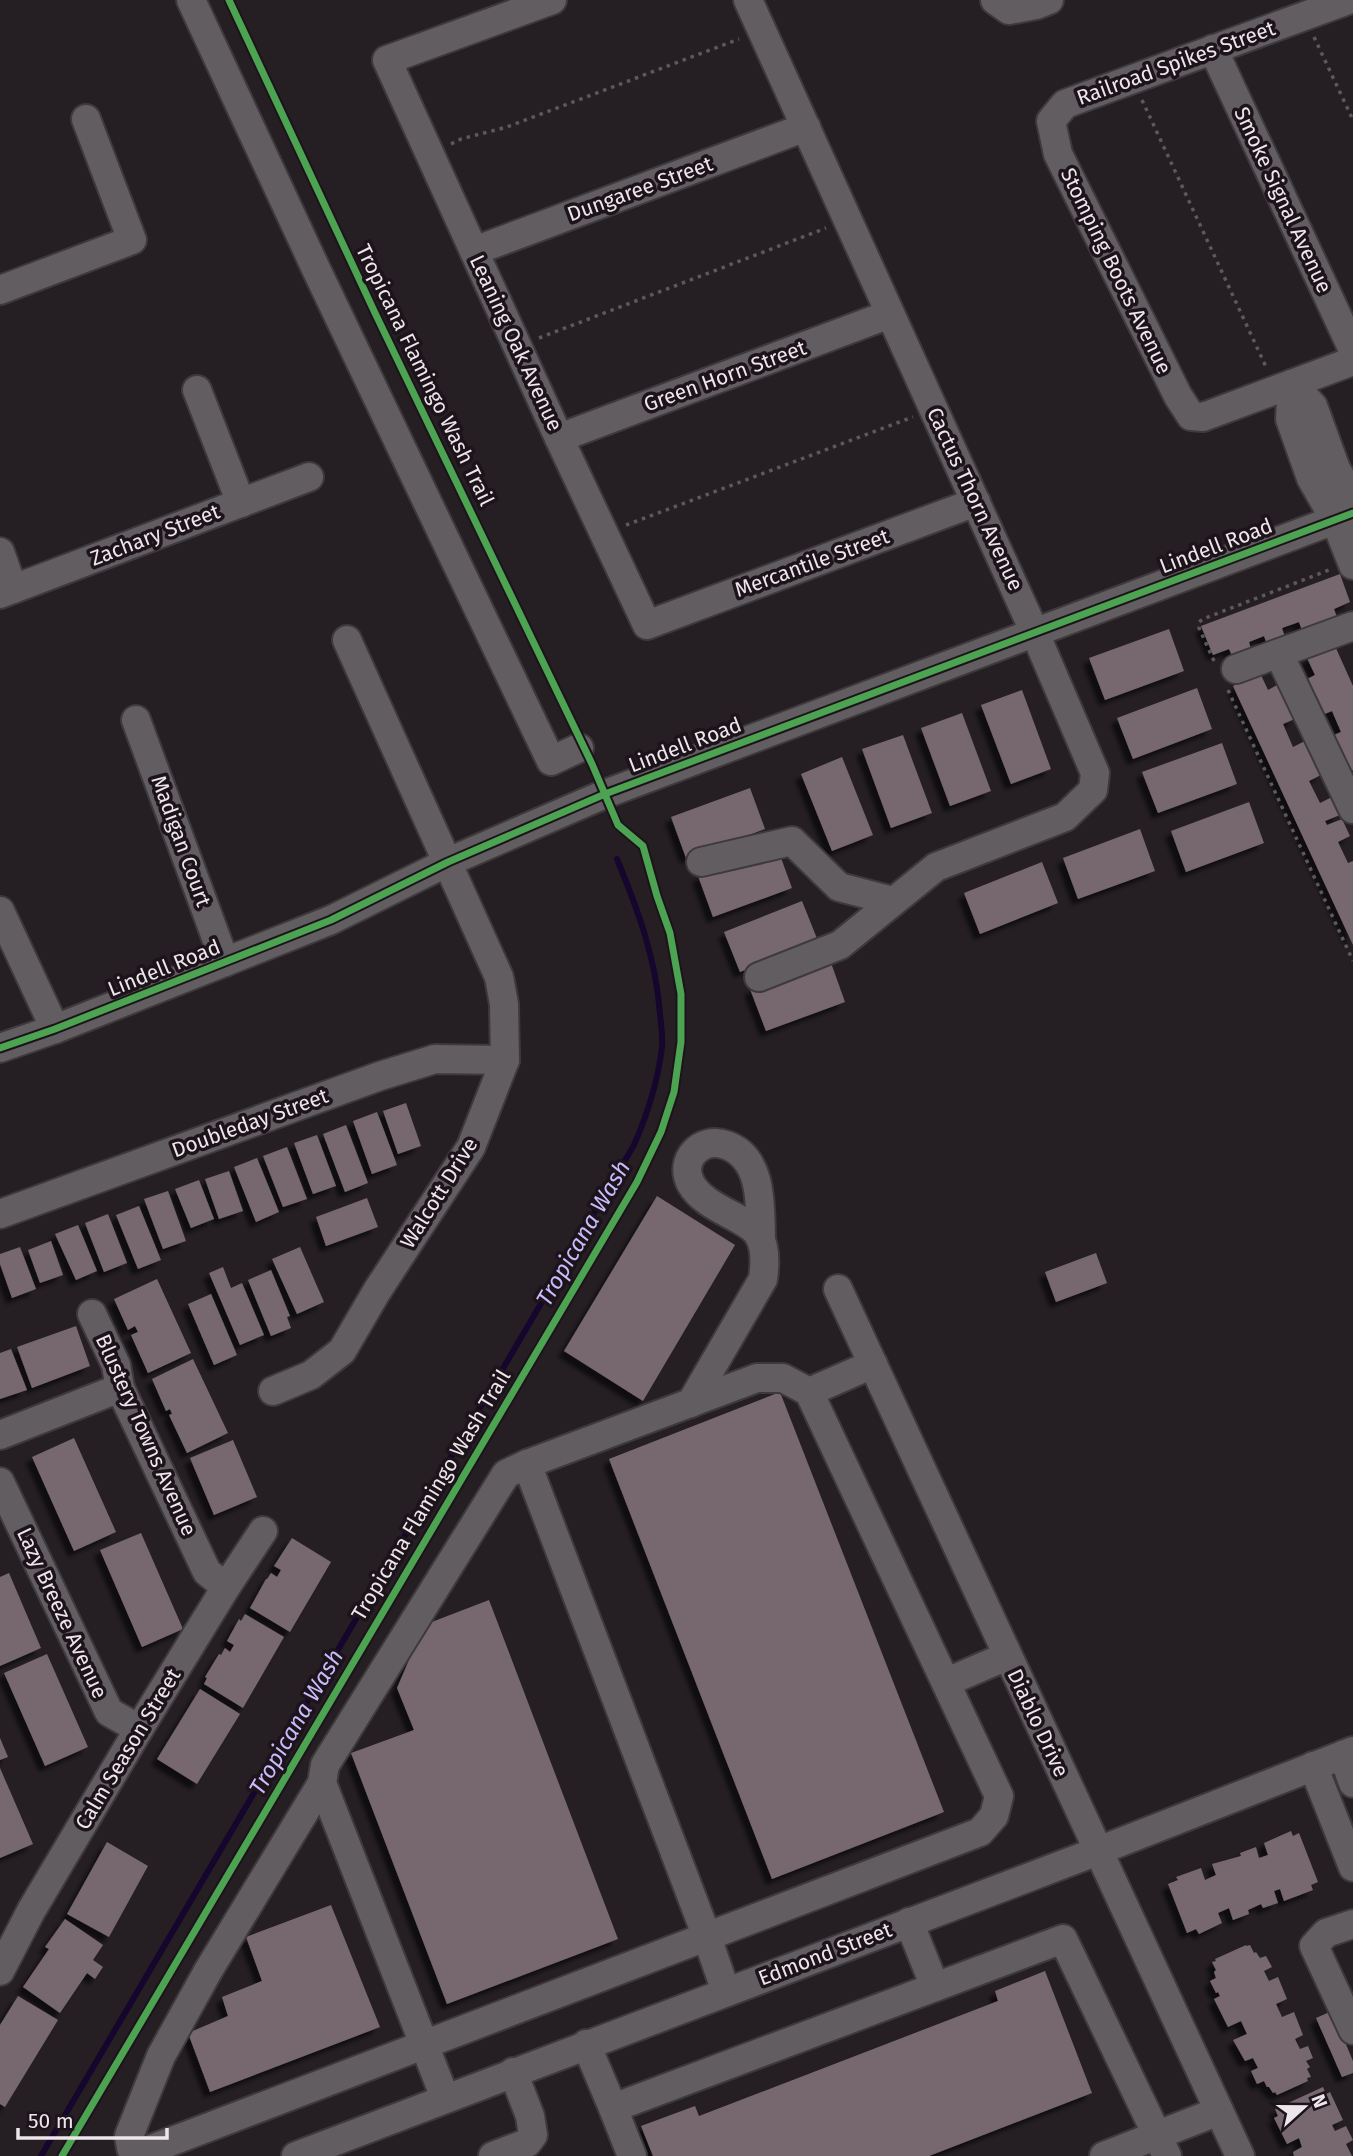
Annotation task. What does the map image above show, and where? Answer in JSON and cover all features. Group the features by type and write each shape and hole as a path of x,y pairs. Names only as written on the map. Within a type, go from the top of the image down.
{"street":[{"path":"191,0 551,761 579,748"},
{"name":"Leaning Oak Avenue","path":"552,0 387,60 647,625"},
{"name":"Cactus Thorn Avenue","path":"748,0 1035,633 1095,773 1093,790 1065,817 936,867 840,945 760,977"},
{"path":"1002,5 1049,0"},
{"name":"Railroad Spikes Street","path":"1051,121 1065,104 1348,0"},
{"name":"Smoke Signal Avenue","path":"1213,49 1353,350"},
{"path":"0,290 132,240 86,118"},
{"name":"Stomping Boots Avenue","path":"1051,121 1058,153 1178,396 1191,416 1203,417 1284,387"},
{"name":"Dungaree Street","path":"474,251 806,127"},
{"name":"Green Horn Street","path":"559,438 890,314"},
{"path":"1344,568 1347,511 1311,478 1290,419 1284,387 1353,362"},
{"path":"197,390 241,503"},
{"name":"Zachary Street","path":"7,592 309,477"},
{"name":"Mercantile Street","path":"647,625 976,502"},
{"name":"Lindell Road","path":"0,1048 55,1029 331,920 449,862 606,794 1035,633 1347,511"},
{"path":"0,552 7,592"},
{"path":"1234,675 1279,654 1353,626"},
{"name":"Walcott Drive","path":"273,1391 311,1375 342,1351 377,1291 471,1147 505,1060 504,1004 499,976 347,640"},
{"path":"1279,654 1353,810"},
{"name":"Madigan Court","path":"136,720 225,962"},
{"path":"701,862 792,841 839,887 893,901"},
{"path":"0,911 55,1029"},
{"name":"Doubleday Street","path":"0,1214 380,1076 435,1059 505,1060"},
{"path":"691,1403 763,1279 765,1268 761,1240"},
{"name":"Diablo Drive","path":"838,1289 1240,2156"},
{"name":"Blustery Towns Avenue","path":"92,1314 116,1365 120,1388 207,1572 226,1587"},
{"path":"808,1392 873,1364"},
{"path":"757,1378 783,1378 808,1392 999,1796 994,1816 981,1832 141,2153 131,2148 129,2136 161,2056 208,1971 322,1783 325,1765 506,1474 691,1403 757,1378"},
{"path":"0,1435 120,1388"},
{"path":"527,1464 726,1992"},
{"name":"Lazy Breeze Avenue","path":"0,1482 109,1712 139,1729"},
{"name":"Calm Season Street","path":"4,1954 139,1729 263,1531"},
{"path":"947,1682 1007,1656"},
{"path":"1348,1753 1353,1783"},
{"name":"Edmond Street","path":"310,2153 445,2098 1098,1851 1348,1753"},
{"path":"1313,1766 1353,1867"},
{"path":"322,1783 445,2098"},
{"path":"909,1922 935,1987"},
{"path":"1353,1924 1326,1933 1314,1945 1353,2030"},
{"path":"613,2108 1063,1939 1162,2146"},
{"path":"586,2044 632,2156"},
{"path":"493,2156 527,2143 533,2135 530,2116 513,2072"},
{"path":"1104,2156 1162,2146 1219,2111"}],"path":[{"path":"1304,16 1353,120"},
{"path":"430,154 461,139 507,127 762,31"},
{"path":"1132,79 1284,387"},
{"path":"517,346 848,219"},
{"path":"604,533 934,409"},
{"path":"1344,568 1327,570 1232,606 1199,622 1199,628 1221,675 1238,667 1234,675 1353,961"}],"building":[{"path":"1340,574 1350,602 1334,609 1338,620 1303,633 1299,622 1282,628 1286,640 1268,647 1264,636 1249,642 1252,653 1234,660 1229,649 1213,655 1201,626"},
{"path":"1169,629 1184,671 1105,700 1089,658"},
{"path":"1335,646 1353,686 1353,770 1346,774 1329,737 1341,732 1332,711 1320,716 1303,681 1315,675 1307,658"},
{"path":"1260,673 1268,690 1279,684 1295,719 1283,724 1293,747 1305,741 1321,775 1309,781 1320,803 1332,797 1340,815 1325,821 1327,825 1342,819 1350,836 1338,842 1348,863 1353,861 1353,945 1233,686"},
{"path":"1197,688 1212,729 1133,759 1117,718"},
{"path":"1022,690 1051,769 1011,784 981,705"},
{"path":"962,713 991,791 950,806 921,728"},
{"path":"903,735 932,813 891,828 862,749"},
{"path":"1222,743 1237,784 1158,813 1142,772"},
{"path":"842,757 873,835 832,851 801,774"},
{"path":"750,788 765,829 686,858 671,817"},
{"path":"1249,802 1264,843 1186,872 1171,831"},
{"path":"1140,829 1155,871 1078,899 1063,858"},
{"path":"777,847 792,888 713,917 698,876"},
{"path":"1042,862 1058,903 980,934 964,893"},
{"path":"802,901 818,941 740,972 724,932"},
{"path":"830,960 845,1002 766,1031 750,989"},
{"path":"406,1103 421,1146 398,1154 383,1111"},
{"path":"377,1112 397,1165 372,1174 353,1121"},
{"path":"346,1125 368,1183 345,1192 323,1134"},
{"path":"317,1135 336,1186 313,1194 294,1143"},
{"path":"287,1147 307,1199 283,1207 263,1156"},
{"path":"257,1158 279,1212 256,1222 234,1167"},
{"path":"229,1171 243,1211 219,1219 205,1179"},
{"path":"199,1180 214,1219 191,1228 175,1189"},
{"path":"168,1191 186,1241 163,1249 144,1199"},
{"path":"657,1196 735,1245 643,1401 564,1351"},
{"path":"367,1198 378,1227 326,1246 316,1217"},
{"path":"139,1206 161,1260 138,1269 116,1215"},
{"path":"108,1214 127,1263 104,1272 85,1223"},
{"path":"78,1225 97,1271 76,1280 55,1234"},
{"path":"51,1241 63,1275 40,1283 28,1250"},
{"path":"20,1247 36,1289 12,1298 0,1264 0,1254"},
{"path":"300,1247 324,1302 297,1314 272,1259"},
{"path":"1096,1253 1107,1283 1056,1302 1045,1272"},
{"path":"223,1267 231,1288 242,1283 264,1335 240,1345 209,1273"},
{"path":"271,1270 290,1316 287,1317 291,1328 271,1336 248,1280"},
{"path":"157,1279 191,1353 148,1373 131,1335 138,1332 135,1326 128,1330 114,1299"},
{"path":"211,1294 237,1355 214,1365 188,1304"},
{"path":"76,1326 90,1366 32,1388 17,1347"},
{"path":"11,1349 27,1390 0,1399 0,1353"},
{"path":"193,1359 228,1433 187,1453 169,1415 172,1414 170,1409 166,1411 152,1379"},
{"path":"780,1392 944,1812 772,1879 609,1459"},
{"path":"74,1438 116,1532 74,1551 32,1457"},
{"path":"233,1440 257,1497 214,1515 190,1458"},
{"path":"141,1533 183,1629 142,1647 100,1550"},
{"path":"292,1538 331,1562 290,1632 250,1608 271,1573 277,1577 281,1570 274,1566"},
{"path":"9,1573 41,1648 0,1666 0,1577"},
{"path":"489,1600 618,1939 447,2004 351,1753 414,1730 397,1688 424,1625"},
{"path":"245,1614 284,1637 243,1708 204,1684 207,1678 205,1677 219,1654 221,1655 225,1648 230,1652 234,1645 227,1641 239,1619 241,1621"},
{"path":"47,1654 88,1747 45,1766 4,1673"},
{"path":"200,1689 240,1714 197,1784 157,1759"},
{"path":"0,1738 8,1757 0,1760"},
{"path":"0,1768 33,1844 0,1858"},
{"path":"1291,1831 1293,1836 1299,1833 1318,1882 1311,1885 1313,1890 1284,1901 1280,1889 1274,1891 1278,1903 1263,1908 1261,1904 1248,1910 1249,1914 1233,1920 1229,1908 1218,1913 1222,1923 1199,1934 1196,1929 1187,1933 1168,1884 1178,1880 1176,1877 1201,1868 1205,1880 1216,1875 1212,1864 1241,1856 1240,1853 1256,1847 1259,1858 1268,1855 1264,1843"},
{"path":"107,1842 148,1866 109,1937 67,1914"},
{"path":"331,1905 380,2027 210,2092 188,2033 228,2016 222,1997 262,1981 246,1937"},
{"path":"65,1919 103,1945 93,1960 103,1967 95,1979 87,1973 60,2013 23,1987 49,1949 45,1947"},
{"path":"1250,1945 1260,1958 1266,1956 1272,1967 1264,1971 1269,1981 1278,1977 1287,1999 1276,2004 1282,2017 1294,2012 1303,2035 1295,2039 1300,2049 1308,2046 1313,2058 1306,2061 1311,2077 1307,2078 1308,2081 1277,2095 1264,2081 1257,2084 1251,2071 1258,2068 1253,2058 1245,2061 1233,2040 1247,2034 1241,2021 1228,2027 1214,1999 1220,1996 1210,1981 1216,1978 1212,1962 1216,1961 1215,1959"},
{"path":"1045,1971 1092,2093 929,2156 653,2156 641,2126 695,2106 699,2116 998,2001 995,1991"},
{"path":"18,1996 58,2020 5,2107 0,2104 0,2025"},
{"path":"1332,2011 1353,2061 1353,2073 1342,2077 1316,2018"},
{"path":"1323,2087 1326,2094 1330,2092 1343,2120 1332,2125 1335,2131 1346,2126 1353,2140 1346,2144 1352,2156 1294,2156 1293,2152 1302,2147 1299,2138 1287,2144 1274,2118 1278,2116 1275,2109"}],"waterway":[{"name":"Tropicana Wash","path":"41,2156 634,1145 655,1085 662,1035 650,954 617,859"}],"cycle path":[{"name":"Tropicana Flamingo Wash Trail","path":"62,2156 637,1182 661,1132 674,1092 681,1042 681,994 670,933 643,846 618,825 592,764 375,313 229,0"},
{"path":"0,1048 55,1029 331,920 448,862 605,794 1353,513"}]}
